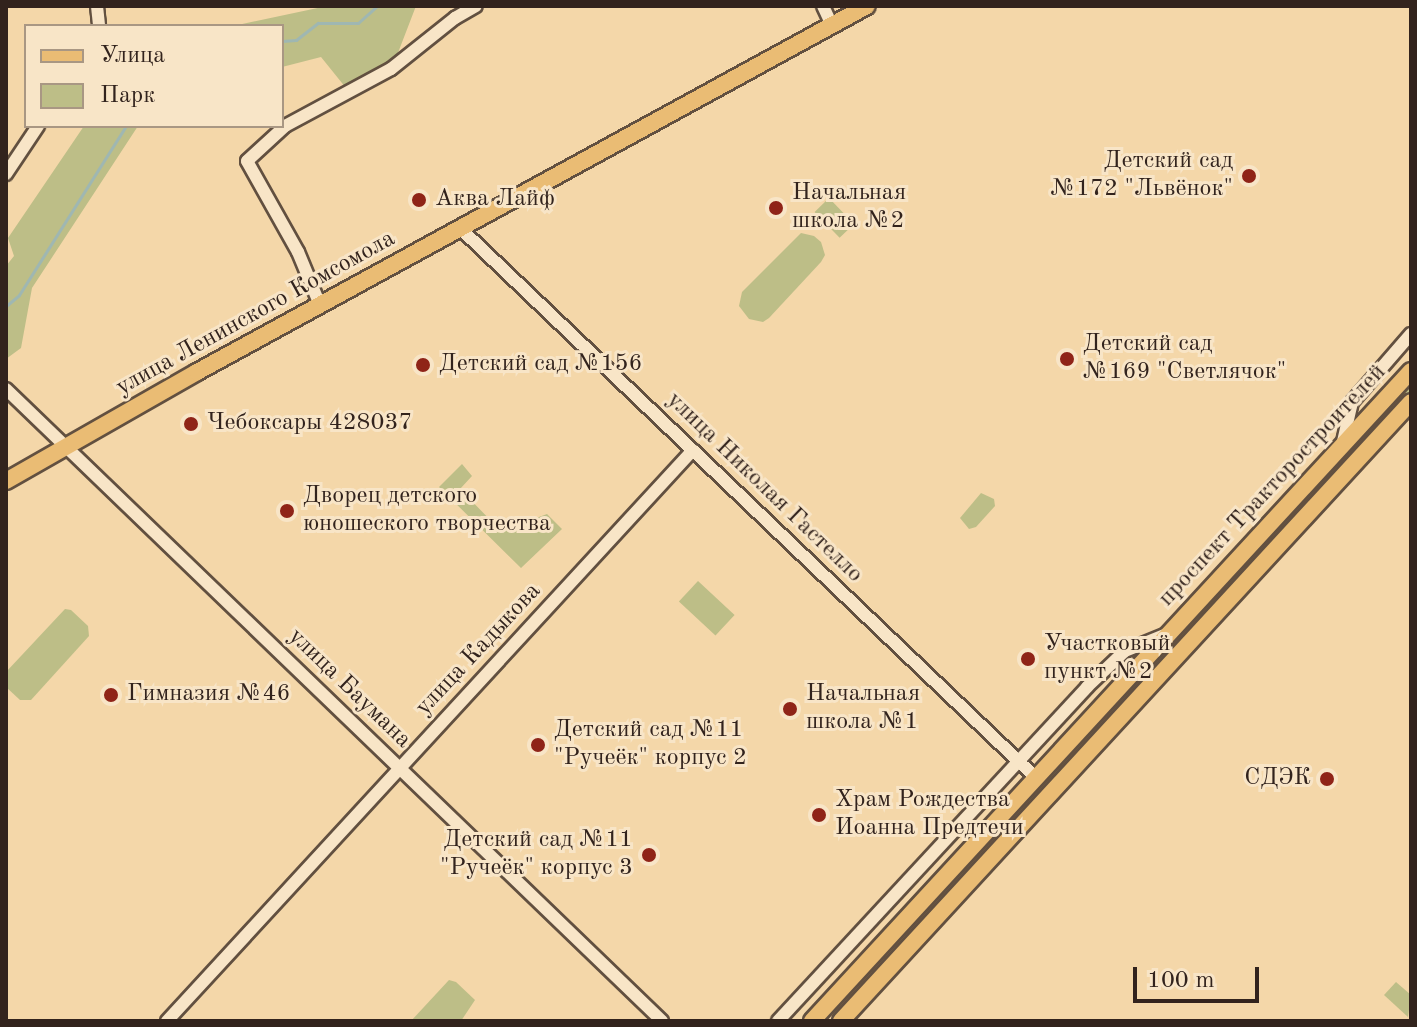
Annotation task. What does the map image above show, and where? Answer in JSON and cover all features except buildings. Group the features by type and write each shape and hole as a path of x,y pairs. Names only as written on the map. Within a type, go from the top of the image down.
{"main road":[{"name":"улица Ленинского Комсомола","path":"6,481 320,305 867,6"},
{"name":"проспект Тракторостроителей","path":"812,1021 1411,371"},
{"name":"проспект Тракторостроителей","path":"841,1021 1411,402"},
{"path":"1263,532 1279,547"}],"street":[{"path":"284,127 391,69 455,18 476,6"},
{"path":"823,6 832,25"},
{"path":"6,174 37,128"},
{"path":"283,128 247,161 298,252 320,305"},
{"name":"улица Николая Гастелло","path":"461,229 1036,778"},
{"path":"1342,446 1352,402 1411,334"},
{"name":"улица Баумана","path":"6,389 662,1021"},
{"name":"улица Кадыкова","path":"167,1021 693,450"},
{"path":"778,1021 1125,651 1170,632"}],"green space":[{"path":"327,6 416,6 396,58 346,88 321,57 284,66 284,24 242,24"},
{"path":"83,128 137,128 32,288 21,348 6,359 6,266 14,256 8,238"},
{"path":"829,198 854,224 840,238 815,212"},
{"path":"801,233 814,236 821,242 825,255 821,262 769,318 763,322 749,319 739,306 742,292"},
{"path":"1411,382 1411,390 1288,523 1283,519"},
{"path":"462,464 472,476 460,489 501,531 547,514 562,529 521,568 439,487"},
{"path":"981,493 994,499 995,506 976,527 969,529 960,518"},
{"path":"1263,541 1269,545 868,983 865,980"},
{"path":"698,581 735,615 715,636 679,601"},
{"path":"65,609 71,610 88,626 89,636 31,700 20,700 6,687 6,672"},
{"path":"449,980 456,982 475,1000 461,1021 411,1021"},
{"path":"1396,982 1411,995 1408,1017 1384,995"}],"waterway":[{"path":"284,41 296,40 318,23 358,23 377,6"},
{"path":"6,306 19,295 125,128"}],"place":[{"name":"Детский сад №172 \"Львёнок\"","path":"1249,176"},
{"name":"Аква Лайф","path":"419,200"},
{"name":"Начальная школа №2","path":"776,208"},
{"name":"Детский сад №169 \"Светлячок\"","path":"1067,359"},
{"name":"Детский сад №156","path":"423,365"},
{"name":"Чебоксары 428037","path":"191,424"},
{"name":"Дворец детского юношеского творчества","path":"287,511"},
{"name":"Участковый пункт №2","path":"1028,659"},
{"name":"Гимназия №46","path":"111,695"},
{"name":"Начальная школа №1","path":"790,709"},
{"name":"Детский сад №11 \"Ручеёк\" корпус 2","path":"538,745"},
{"name":"СДЭК","path":"1327,779"},
{"name":"Храм Рождества Иоанна Предтечи","path":"819,815"},
{"name":"Детский сад №11 \"Ручеёк\" корпус 3","path":"649,855"}]}
